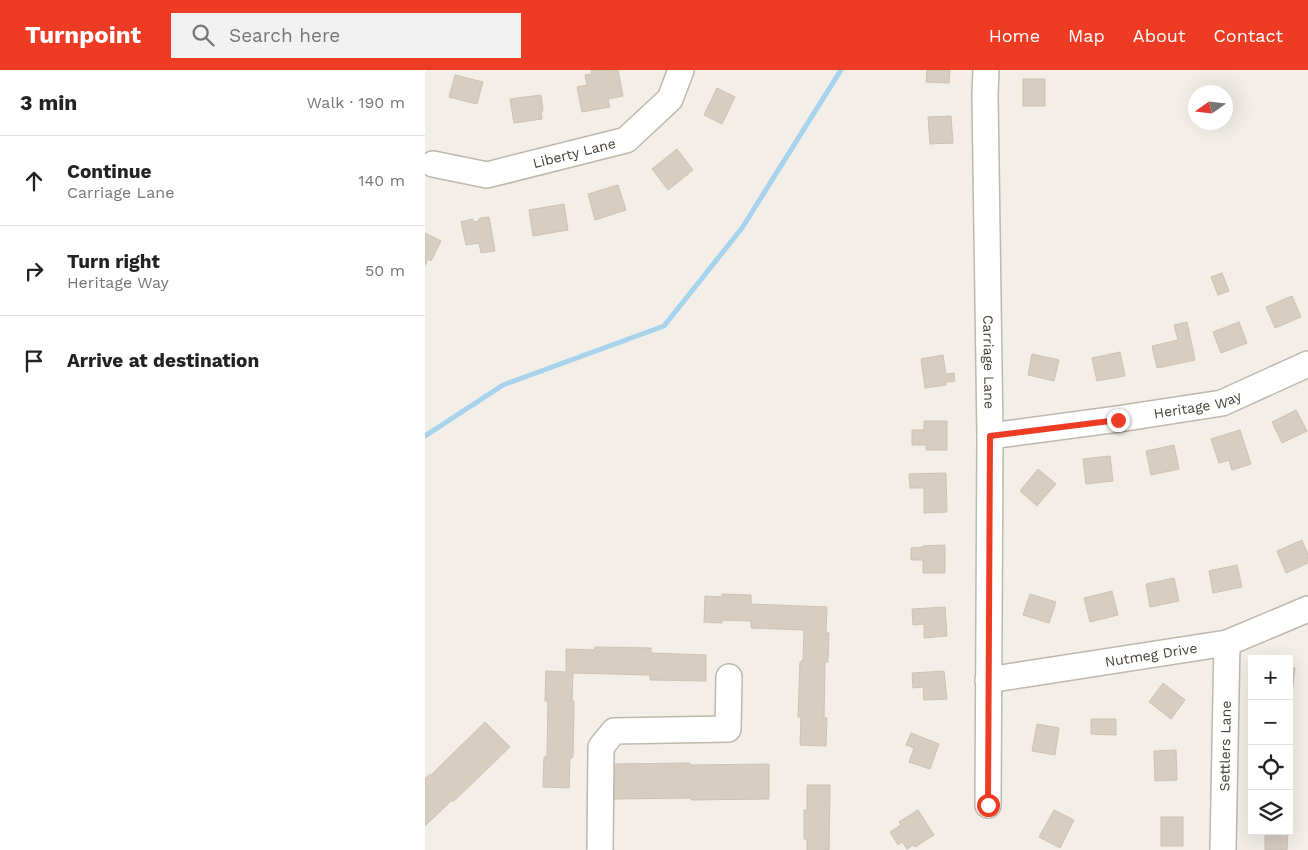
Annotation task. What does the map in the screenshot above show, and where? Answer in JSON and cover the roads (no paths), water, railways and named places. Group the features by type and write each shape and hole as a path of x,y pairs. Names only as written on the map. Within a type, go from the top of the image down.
{"street":[{"name":"Liberty Lane","path":"433,164 487,175 626,140 670,99 681,70"},
{"name":"Carriage Lane","path":"986,70 990,436 988,805"},
{"name":"Heritage Way","path":"990,436 1118,420 1222,403 1308,364"},
{"name":"Nutmeg Drive","path":"989,680 1227,643 1308,609"},
{"name":"Settlers Lane","path":"1223,850 1227,643"},
{"path":"600,850 601,747 614,731 728,729 729,677"}],"waterway":[{"path":"425,436 503,385 664,326 742,228 841,70"}]}
